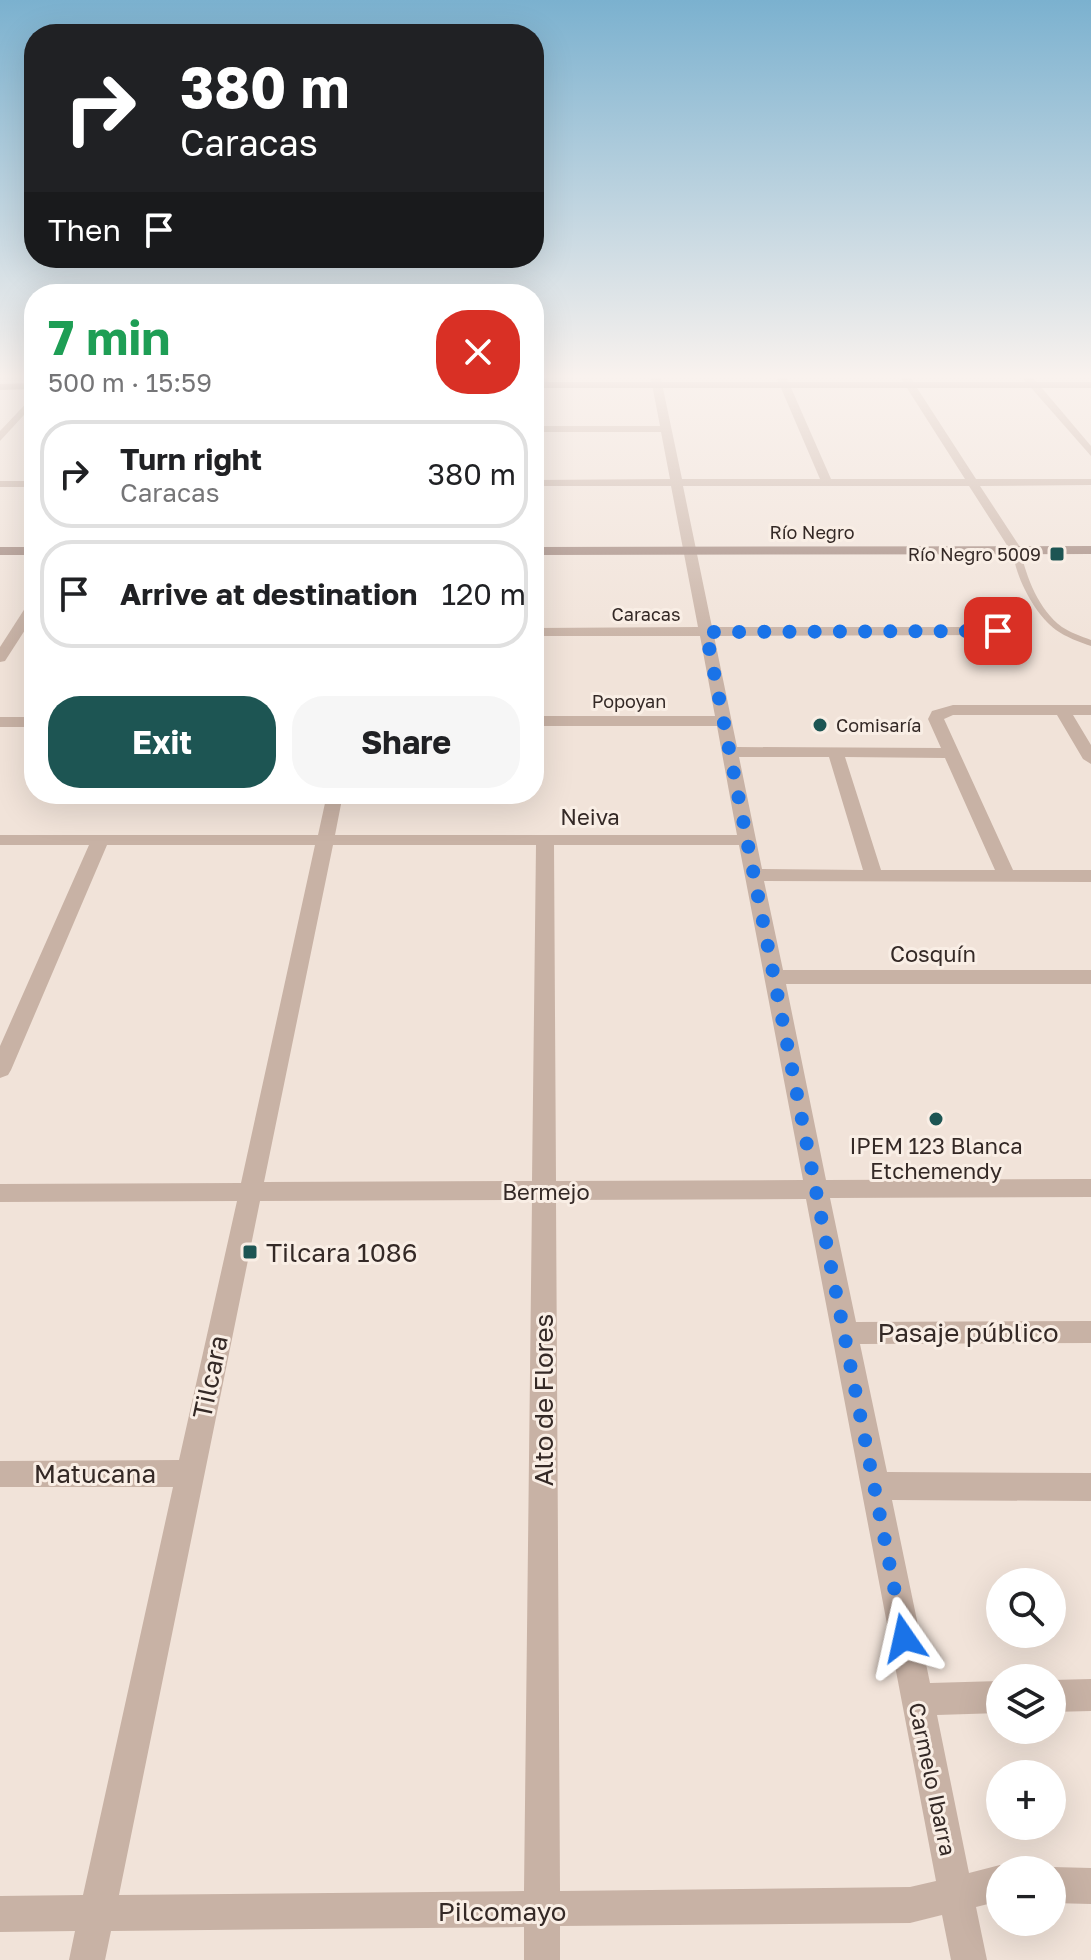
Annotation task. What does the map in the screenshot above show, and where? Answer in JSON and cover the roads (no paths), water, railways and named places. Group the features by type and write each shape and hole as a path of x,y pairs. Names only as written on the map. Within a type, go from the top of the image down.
{"main road":[{"name":"Río Negro","path":"544,551 1091,550"},
{"path":"0,551 24,551"}],"street":[{"name":"Carmelo Ibarra","path":"673,465 969,1960"},
{"path":"820,465 827,482"},
{"path":"961,465 1016,550"},
{"path":"544,483 1091,482"},
{"path":"0,484 24,484"},
{"path":"0,658 24,621"},
{"name":"Caracas","path":"544,632 998,631"},
{"path":"0,633 24,633"},
{"path":"1007,876 936,719 942,712 1091,710"},
{"path":"1063,711 1091,759"},
{"name":"Popoyan","path":"544,721 723,721"},
{"path":"0,722 24,722"},
{"path":"730,752 951,753"},
{"path":"835,752 873,874"},
{"name":"Tilcara","path":"87,1960 333,804"},
{"name":"Neiva","path":"0,840 747,840"},
{"path":"0,1070 100,840"},
{"name":"Alto de Flores","path":"542,1960 545,840"},
{"path":"754,875 1091,876"},
{"name":"Cosquín","path":"775,977 1091,977"},
{"name":"Bermejo","path":"0,1193 1091,1188"},
{"name":"Pasaje público","path":"845,1333 1091,1332"},
{"name":"Matucana","path":"0,1474 190,1473"},
{"path":"875,1486 1091,1487"},
{"path":"1066,1696 1091,1695"},
{"path":"916,1699 986,1697"},
{"path":"1066,1885 1091,1886"},
{"name":"Pilcomayo","path":"0,1914 910,1905 986,1886"}],"lane":[{"path":"1016,550 1026,582 1042,611 1058,628 1091,643"}],"place":[{"name":"Río Negro 5009","path":"1057,554"},
{"name":"Comisaría","path":"820,725"},
{"name":"IPEM 123 Blanca Etchemendy","path":"936,1119"},
{"name":"Tilcara 1086","path":"250,1252"}]}
